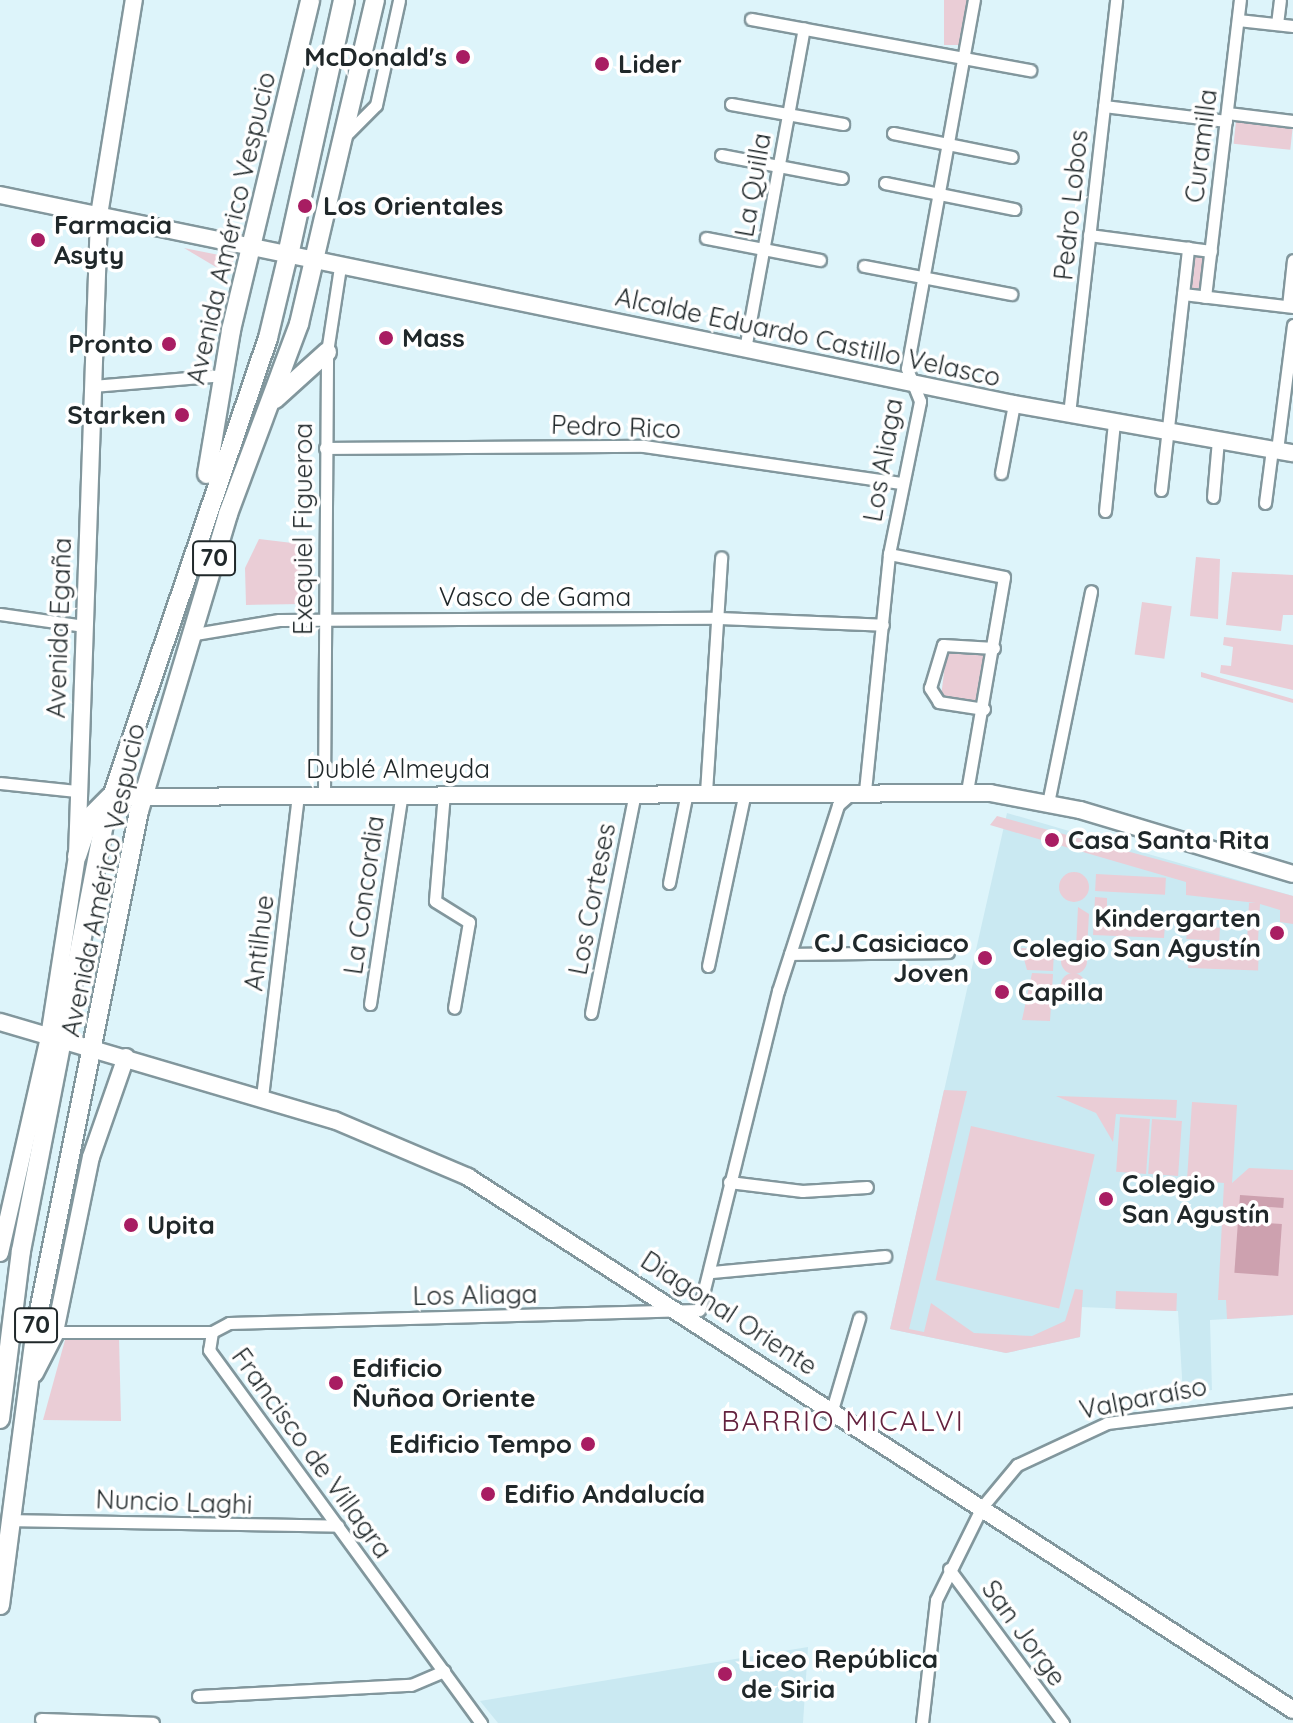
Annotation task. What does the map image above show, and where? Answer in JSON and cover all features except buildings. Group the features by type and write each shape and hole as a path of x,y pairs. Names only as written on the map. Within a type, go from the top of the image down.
{"highway":[{"name":"70","path":"288,255 344,0"}],"main road":[{"name":"Avenida Egaña","path":"0,1253 56,1039 77,856 76,791 99,215 134,0"},
{"name":"Avenida Américo Vespucio","path":"201,517 222,375 310,0"},
{"name":"Avenida Américo Vespucio","path":"0,1605 27,1386 59,1198 94,1049 143,795 189,635 315,261 375,0"},
{"name":"Alcalde Eduardo Castillo Velasco","path":"0,195 1014,404 1281,451"},
{"name":"Avenida Américo Vespucio","path":"0,1419 21,1251 56,1039 110,797 201,517 268,338 288,255"},
{"path":"267,407 327,352"},
{"name":"Dublé Almeyda","path":"110,797 324,793 967,792 1048,803 1293,874"},
{"path":"77,856 90,817 110,797"},
{"name":"Diagonal Oriente","path":"0,1022 262,1097 374,1135 468,1177 688,1316 1293,1710"},
{"path":"27,1386 55,1332 99,1126 126,1057"}],"street":[{"path":"344,137 376,105 399,0"},
{"name":"Los Aliaga","path":"861,791 889,554 920,401 907,368 974,0"},
{"name":"Pedro Lobos","path":"1069,414 1116,0"},
{"name":"Curamilla","path":"1205,297 1240,0"},
{"path":"1276,0 1277,24"},
{"path":"751,19 1030,70"},
{"path":"1238,20 1293,26"},
{"name":"La Quilla","path":"745,349 804,28"},
{"path":"731,104 843,124"},
{"path":"1104,106 1293,121"},
{"path":"893,133 1012,157"},
{"path":"721,155 842,178"},
{"path":"885,183 1014,209"},
{"path":"1089,235 1211,251"},
{"path":"706,238 820,260"},
{"path":"1161,490 1188,248"},
{"path":"1183,294 1290,307 1293,260"},
{"path":"864,266 1011,294"},
{"name":"Exequiel Figueroa","path":"324,793 327,352 340,267"},
{"path":"1265,503 1281,451 1293,325"},
{"path":"92,386 222,375"},
{"path":"1001,473 1014,404"},
{"path":"1105,511 1114,422"},
{"path":"1213,497 1218,440"},
{"name":"Pedro Rico","path":"325,448 637,445 902,483"},
{"path":"889,554 999,572 1005,579 967,792"},
{"path":"706,792 706,714 719,618 721,557"},
{"path":"1048,803 1091,591"},
{"path":"0,614 84,626"},
{"name":"Vasco de Gama","path":"189,635 324,620 719,618 883,625"},
{"path":"984,709 939,702 930,688 943,645 994,648"},
{"path":"0,783 76,791"},
{"path":"688,1316 703,1305 729,1182 790,954 838,805 861,791"},
{"name":"Los Corteses","path":"591,1013 635,792"},
{"path":"669,883 687,792"},
{"path":"708,966 745,792"},
{"name":"La Concordia","path":"370,1004 402,793"},
{"path":"444,793 435,901 469,922 454,1008"},
{"name":"Antilhue","path":"262,1097 298,794"},
{"path":"790,954 948,952"},
{"path":"729,1182 802,1191 867,1187"},
{"path":"712,1272 885,1256"},
{"name":"Los Aliaga","path":"212,1332 229,1323 688,1316"},
{"path":"832,1410 859,1318"},
{"name":"Francisco de Villagra","path":"55,1332 212,1332 209,1350 481,1723"},
{"name":"Valparaíso","path":"922,1723 927,1637 949,1569 982,1507 1027,1457 1090,1428 1167,1410 1293,1400"},
{"name":"Nuncio Laghi","path":"9,1520 338,1526"},
{"name":"San Jorge","path":"949,1569 1063,1723"},
{"path":"198,1696 411,1685 444,1671"},
{"path":"41,1719 153,1723"}],"shaded area":[{"path":"944,0 968,0 968,45 944,45"},
{"path":"1236,121 1293,127 1290,150 1234,144"},
{"path":"184,248 234,258 230,274 226,273"},
{"path":"1190,254 1207,255 1205,290 1188,289"},
{"path":"259,539 309,545 303,604 246,605 245,568"},
{"path":"1196,557 1220,559 1218,619 1190,616"},
{"path":"1232,572 1293,575 1293,615 1283,615 1281,631 1226,625"},
{"path":"1142,602 1172,606 1164,659 1135,654"},
{"path":"1224,637 1293,645 1293,690 1220,673 1221,665 1231,666 1233,647 1223,645"},
{"path":"947,648 985,653 979,701 941,697"},
{"path":"1201,672 1293,699 1293,703 1201,677"},
{"name":"Colegio San Agustín","path":"1007,813 1293,896 1293,1315 1210,1320 1212,1390 1183,1394 1178,1311 1081,1307 1080,1337 1006,1353 890,1329"},
{"path":"997,816 1293,896 1293,924 1280,922 1280,910 1260,904 1258,941 1247,941 1249,903 1256,903 1186,895 1186,882 990,825"},
{"path":"1074,872 1080,873 1088,881 1088,893 1080,901 1074,902 1068,901 1060,893 1059,887 1060,881 1068,873"},
{"path":"1096,874 1166,878 1165,895 1095,891"},
{"path":"1095,897 1107,898 1107,923 1165,925 1164,938 1093,935"},
{"path":"1078,907 1089,914 1087,948 1076,948"},
{"path":"1187,926 1220,928 1219,941 1186,939"},
{"path":"1189,943 1259,945 1258,970 1188,968"},
{"path":"1021,948 1054,950 1053,971 1027,970"},
{"path":"1074,948 1083,952 1087,961 1083,970 1074,974 1065,970 1061,961 1065,952"},
{"path":"1032,973 1053,974 1050,1021 1022,1020"},
{"path":"1073,973 1082,976 1085,985 1082,994 1073,997 1064,994 1061,985 1064,976"},
{"path":"944,1090 967,1091 909,1329 924,1332 931,1303 974,1333 1032,1336 1065,1321 1075,1289 1083,1290 1080,1337 1006,1353 890,1329"},
{"path":"1056,1096 1177,1100 1176,1118 1116,1114 1113,1142 1096,1113"},
{"path":"1192,1102 1237,1105 1232,1183 1249,1168 1293,1170 1293,1315 1227,1319 1226,1300 1218,1300 1224,1183 1187,1180"},
{"path":"1120,1117 1150,1119 1146,1174 1116,1172"},
{"path":"1152,1119 1182,1121 1178,1176 1148,1174"},
{"path":"971,1126 1095,1155 1059,1309 935,1280"},
{"path":"1240,1195 1284,1198 1283,1208 1239,1205"},
{"path":"1238,1221 1282,1224 1278,1276 1234,1273"},
{"path":"1116,1291 1177,1293 1176,1311 1115,1309"},
{"path":"119,1337 121,1421 43,1420 65,1340"},
{"name":"Liceo República de Siria","path":"808,1647 803,1723 498,1723 480,1701"}],"place":[{"name":"McDonald's","path":"463,57"},
{"name":"Lider","path":"602,64"},
{"name":"Los Orientales","path":"305,206"},
{"name":"Farmacia Asyty","path":"38,240"},
{"name":"Mass","path":"386,338"},
{"name":"Pronto","path":"169,344"},
{"name":"Starken","path":"182,415"},
{"name":"Casa Santa Rita","path":"1052,840"},
{"name":"Kindergarten Colegio San Agustín","path":"1277,933"},
{"name":"CJ Casiciaco Joven","path":"985,958"},
{"name":"Capilla","path":"1002,992"},
{"name":"Colegio San Agustín","path":"1106,1199"},
{"name":"Upita","path":"131,1225"},
{"name":"Edificio Ñuñoa Oriente","path":"336,1383"},
{"name":"Edificio Tempo","path":"588,1444"},
{"name":"Edifio Andalucía","path":"488,1494"},
{"name":"Liceo República de Siria","path":"725,1674"}],"district":[{"name":"BARRIO MICALVI","path":"843,1421"}]}
